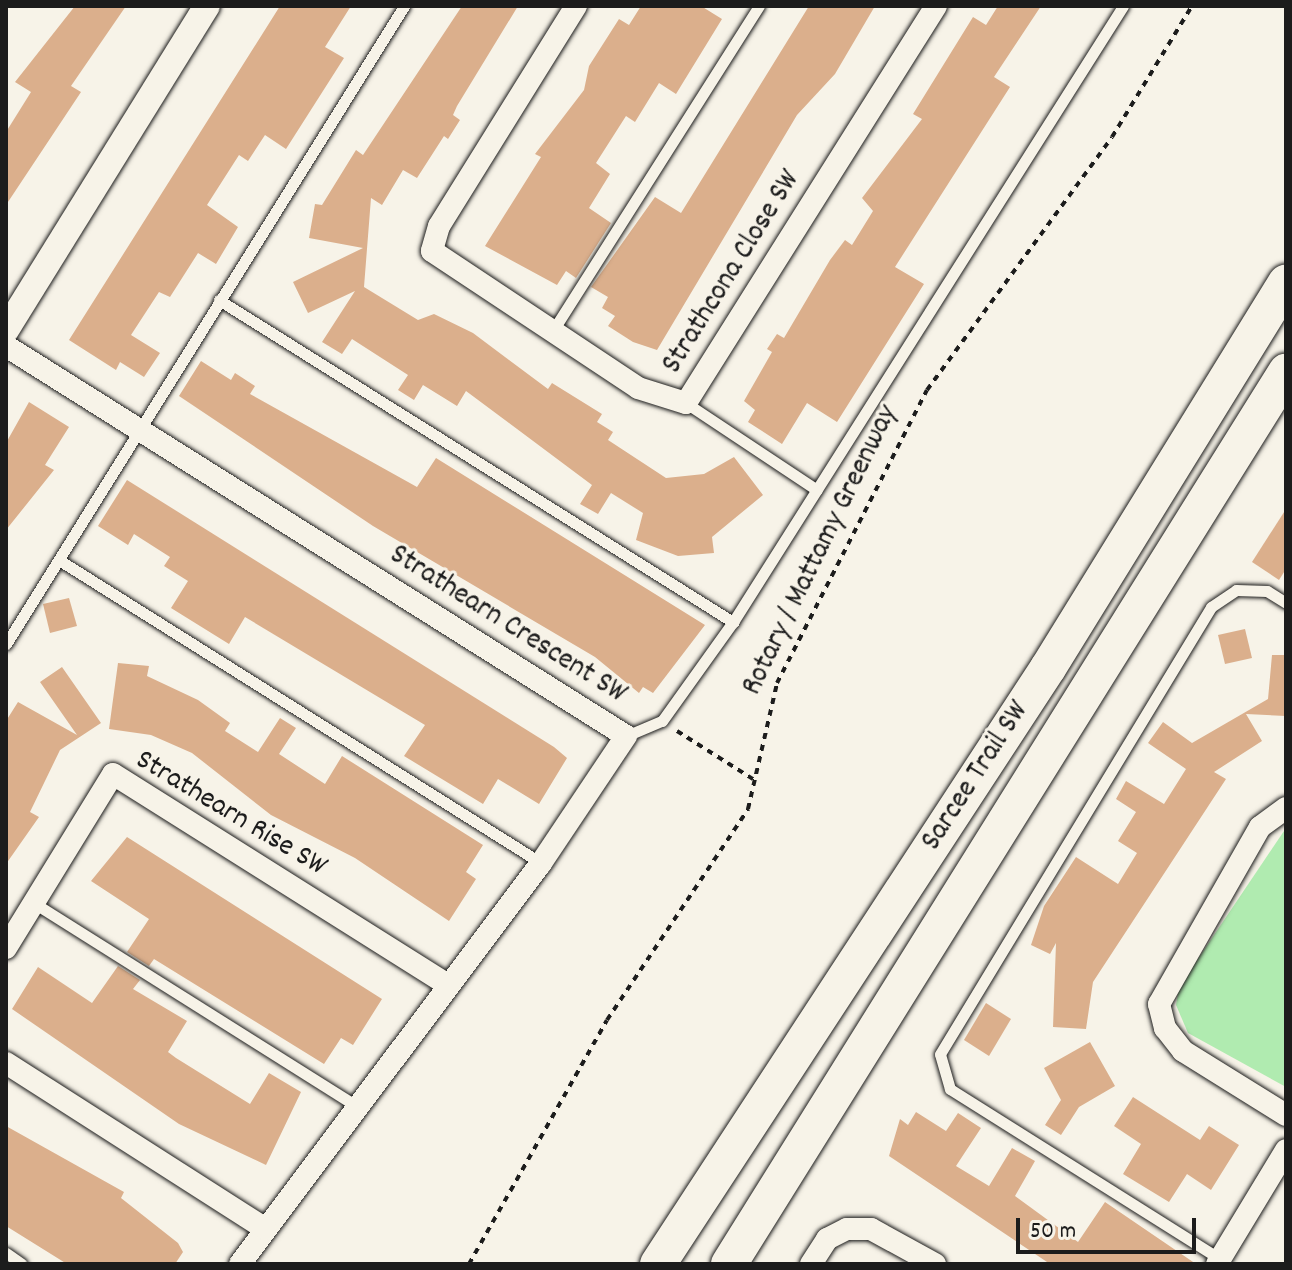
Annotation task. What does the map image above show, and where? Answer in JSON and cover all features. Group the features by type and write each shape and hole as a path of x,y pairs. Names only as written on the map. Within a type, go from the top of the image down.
{"highway":[{"name":"Sarcee Trail SW","path":"658,1264 1048,668 1286,282"},
{"name":"Sarcee Trail SW","path":"729,1264 1286,372"},
{"path":"648,1264 697,1208"}],"street":[{"path":"6,330 207,6"},
{"name":"Strathcona Close SW","path":"576,6 439,226 432,251 638,388 686,403 936,6"},
{"name":"Strathearn Crescent SW","path":"6,346 626,736 541,863 447,984 240,1264"},
{"name":"Strathearn Rise SW","path":"6,948 113,774 447,984"},
{"path":"1286,808 1260,827 1159,1004 1165,1028 1183,1051 1286,1115"},
{"path":"6,1063 266,1229"},
{"path":"1219,1262 1286,1150"},
{"path":"811,1264 827,1239 847,1229 871,1229 935,1264"}],"lane":[{"path":"6,644 404,6"},
{"path":"552,332 759,6"},
{"path":"626,736 662,721 733,622 1123,6"},
{"path":"219,300 733,622"},
{"path":"686,403 817,490"},
{"path":"59,560 541,863"},
{"path":"1219,1262 950,1089 940,1054 1211,607 1236,590 1267,591 1286,603"},
{"path":"34,903 358,1107"},
{"path":"6,1253 22,1264"}],"path":[{"name":"Rotary / Mattamy Greenway","path":"469,1264 607,1020 748,809 777,683 915,411 1112,137 1192,6"},
{"path":"662,721 753,779"}],"green space":[{"path":"1286,828 1286,1087 1188,1033 1176,1005 1179,987"}],"building":[{"path":"75,6 126,6 71,86 81,92 6,205 6,132 31,92 15,82"},
{"path":"280,6 351,6 325,47 344,58 286,149 265,135 248,161 239,155 207,205 238,227 216,264 198,253 170,297 159,292 131,335 160,353 144,377 120,362 116,370 69,340"},
{"path":"462,6 518,6 457,106 453,115 460,120 448,139 444,136 417,178 403,170 382,205 371,198 364,287 418,320 434,314 473,333 548,389 552,383 602,414 597,422 613,432 608,440 666,478 704,474 734,457 763,495 712,537 714,553 678,556 636,540 643,513 611,493 598,514 580,504 592,485 466,391 457,406 423,385 414,400 398,390 408,375 352,339 342,354 322,342 355,291 308,313 293,282 363,248 309,238 315,204 322,205 356,150 363,155"},
{"path":"641,6 701,6 722,19 676,94 659,83 635,122 626,116 596,163 610,174 589,208 611,223 576,278 566,271 557,285 485,246 541,157 535,154 584,90 589,66 619,19 629,25"},
{"path":"809,6 875,6 835,74 797,115 657,350 633,342 608,326 615,316 602,308 608,297 591,287 655,197 681,213"},
{"path":"998,6 1041,6 994,77 1010,87 895,267 924,284 837,422 807,403 782,444 748,422 755,410 744,401 772,352 767,349 777,334 784,338 845,240 852,245 873,211 862,198 922,119 913,114 973,17 986,25"},
{"path":"201,361 231,380 235,373 255,386 250,394 417,487 436,458 705,625 653,693 643,687 639,693 595,657 373,526 179,396"},
{"path":"29,402 69,427 45,465 54,470 6,530 6,443"},
{"path":"127,480 554,747 567,758 539,804 498,779 483,804 404,756 425,725 245,617 229,644 171,608 188,581 164,566 170,557 134,534 128,545 98,526"},
{"path":"1286,509 1286,569 1279,580 1252,562"},
{"path":"69,598 77,626 50,633 43,604"},
{"path":"1245,629 1252,658 1225,664 1218,635"},
{"path":"1272,655 1286,655 1286,716 1246,714 1262,741 1214,772 1226,779 1093,982 1086,1029 1053,1027 1056,943 1050,954 1031,945 1044,906 1076,857 1118,884 1137,853 1118,841 1136,812 1116,799 1126,781 1164,804 1186,769 1148,743 1163,722 1192,743 1268,699"},
{"path":"118,663 149,666 147,676 198,700 230,723 225,731 258,752 280,718 296,728 279,754 325,784 342,756 483,845 466,872 476,879 449,921 355,858 271,815 192,753 151,735 109,729"},
{"path":"62,667 101,723 60,750 30,812 39,817 6,864 6,721 18,702 77,735 40,682"},
{"path":"127,837 382,999 353,1045 341,1038 324,1064 154,959 149,966 127,952 149,919 91,881"},
{"path":"118,966 140,980 133,989 187,1021 168,1052 176,1058 250,1104 269,1073 301,1092 266,1165 179,1124 12,1009 38,967 92,1003"},
{"path":"986,1003 1011,1019 989,1056 964,1040"},
{"path":"1090,1042 1115,1086 1079,1107 1061,1135 1045,1125 1061,1100 1044,1068"},
{"path":"1133,1097 1200,1140 1209,1126 1239,1145 1211,1190 1187,1174 1169,1202 1123,1174 1141,1144 1114,1126"},
{"path":"916,1112 946,1131 958,1113 981,1128 956,1166 989,1186 1012,1148 1035,1161 1015,1196 1078,1242 1105,1202 1196,1264 1050,1264 889,1156 900,1119 908,1125"},
{"path":"6,1126 124,1192 121,1198 178,1243 183,1252 175,1264 67,1264 6,1226"}]}
